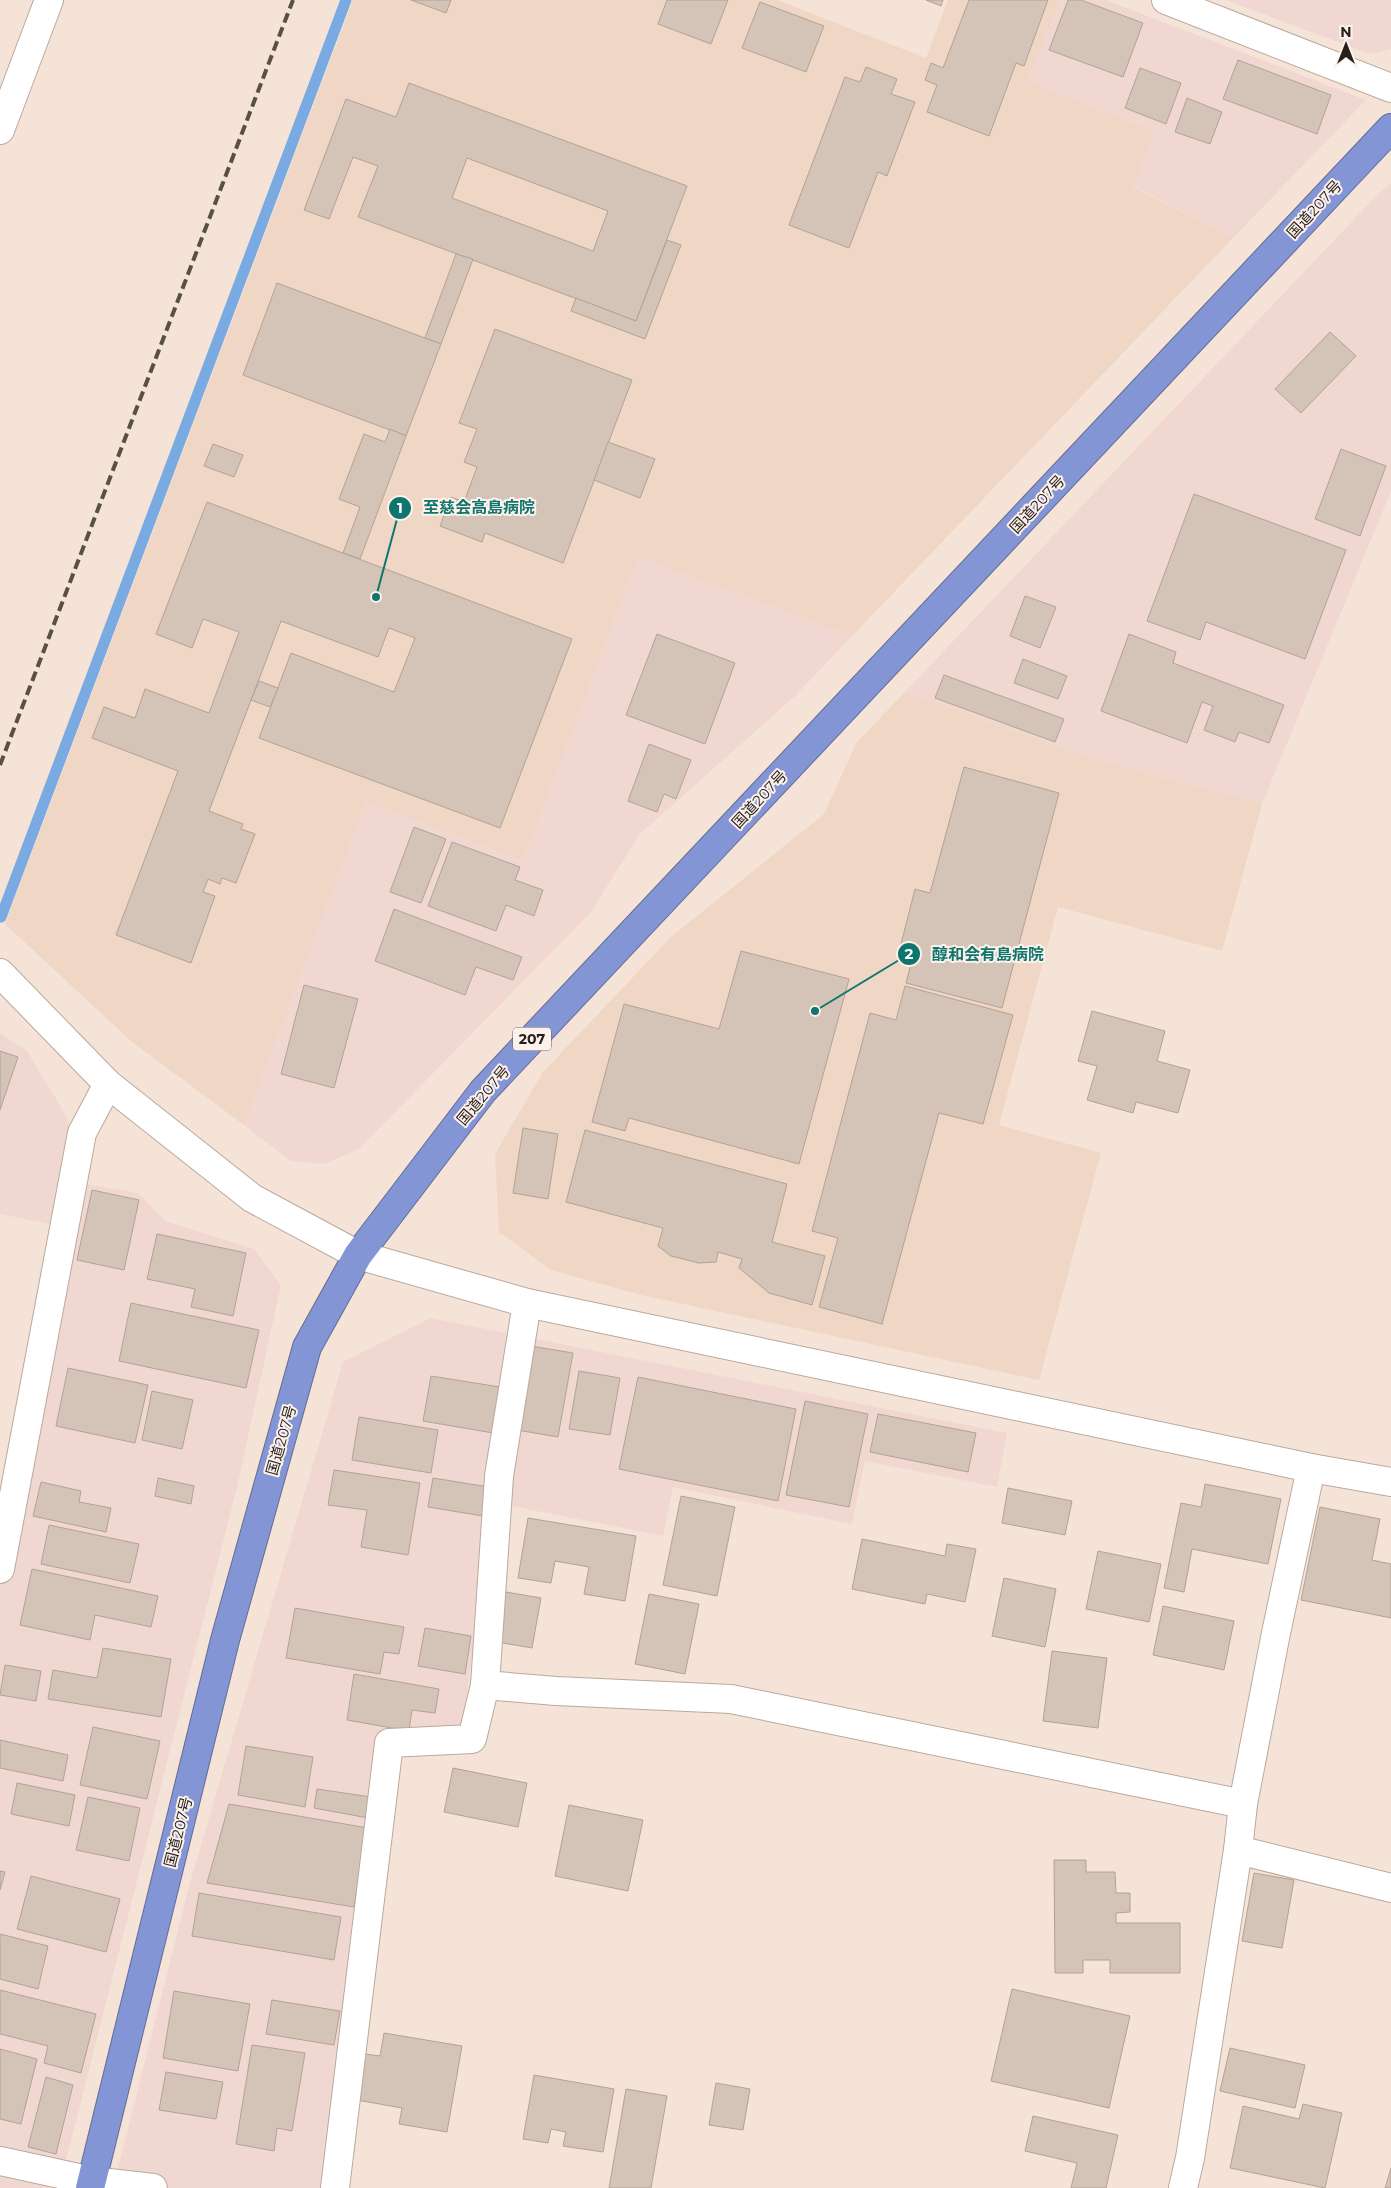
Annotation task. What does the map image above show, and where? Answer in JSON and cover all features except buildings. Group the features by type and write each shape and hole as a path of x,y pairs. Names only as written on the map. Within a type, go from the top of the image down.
{"highway":[{"name":"国道207号","path":"91,2185 225,1640 307,1347 358,1255 483,1092 1391,128"}],"street":[{"path":"0,130 49,0"},
{"path":"1166,0 1391,88"},
{"path":"0,973 108,1084 252,1198 358,1255 528,1303 1311,1468 1391,1482"},
{"path":"0,1569 82,1133 108,1084"},
{"path":"335,2188 389,1743 472,1739 485,1685 499,1476 528,1303"},
{"path":"1183,2188 1190,2158 1238,1850 1243,1804 1311,1468"},
{"path":"485,1685 556,1691 731,1699 1243,1804"},
{"path":"1238,1850 1391,1888"},
{"path":"0,2161 91,2185 153,2188"}],"shaded area":[{"path":"353,0 777,0 926,58 948,0 1060,0 1028,82 1155,131 1133,187 1233,238 852,636 638,557 523,861 366,802 244,1125 131,1041 5,924"},
{"path":"1060,0 1106,0 1366,100 1233,238 1133,186 1155,131 1028,82"},
{"path":"1226,0 1391,0 1391,49 1370,54"},
{"path":"1391,183 1391,491 1262,804 1090,758 905,692 1379,193"},
{"path":"638,557 852,636 795,696 640,834 590,913 359,1149 324,1164 291,1161 244,1125 366,802 523,861"},
{"path":"905,692 1090,758 1262,804 1222,951 1058,907 999,1125 1101,1153 1039,1380 641,1295 551,1270 499,1232 495,1154 543,1072 672,936 824,814 857,742"},
{"path":"0,1033 27,1051 67,1117 85,1184 138,1193 165,1221 254,1249 281,1285 237,1487 59,2188 0,2188 0,1491 50,1224 0,1214"},
{"path":"431,1318 1007,1433 997,1487 865,1461 852,1524 673,1487 663,1536 492,1502 462,1731 384,1737 327,2188 113,2188 189,1886 343,1362"}],"waterway":[{"path":"1,917 346,0"}],"railway":[{"path":"0,765 293,0"}],"place":[{"name":"至慈会高島病院","path":"376,597"},
{"name":"醇和会有島病院","path":"815,1011"}]}
